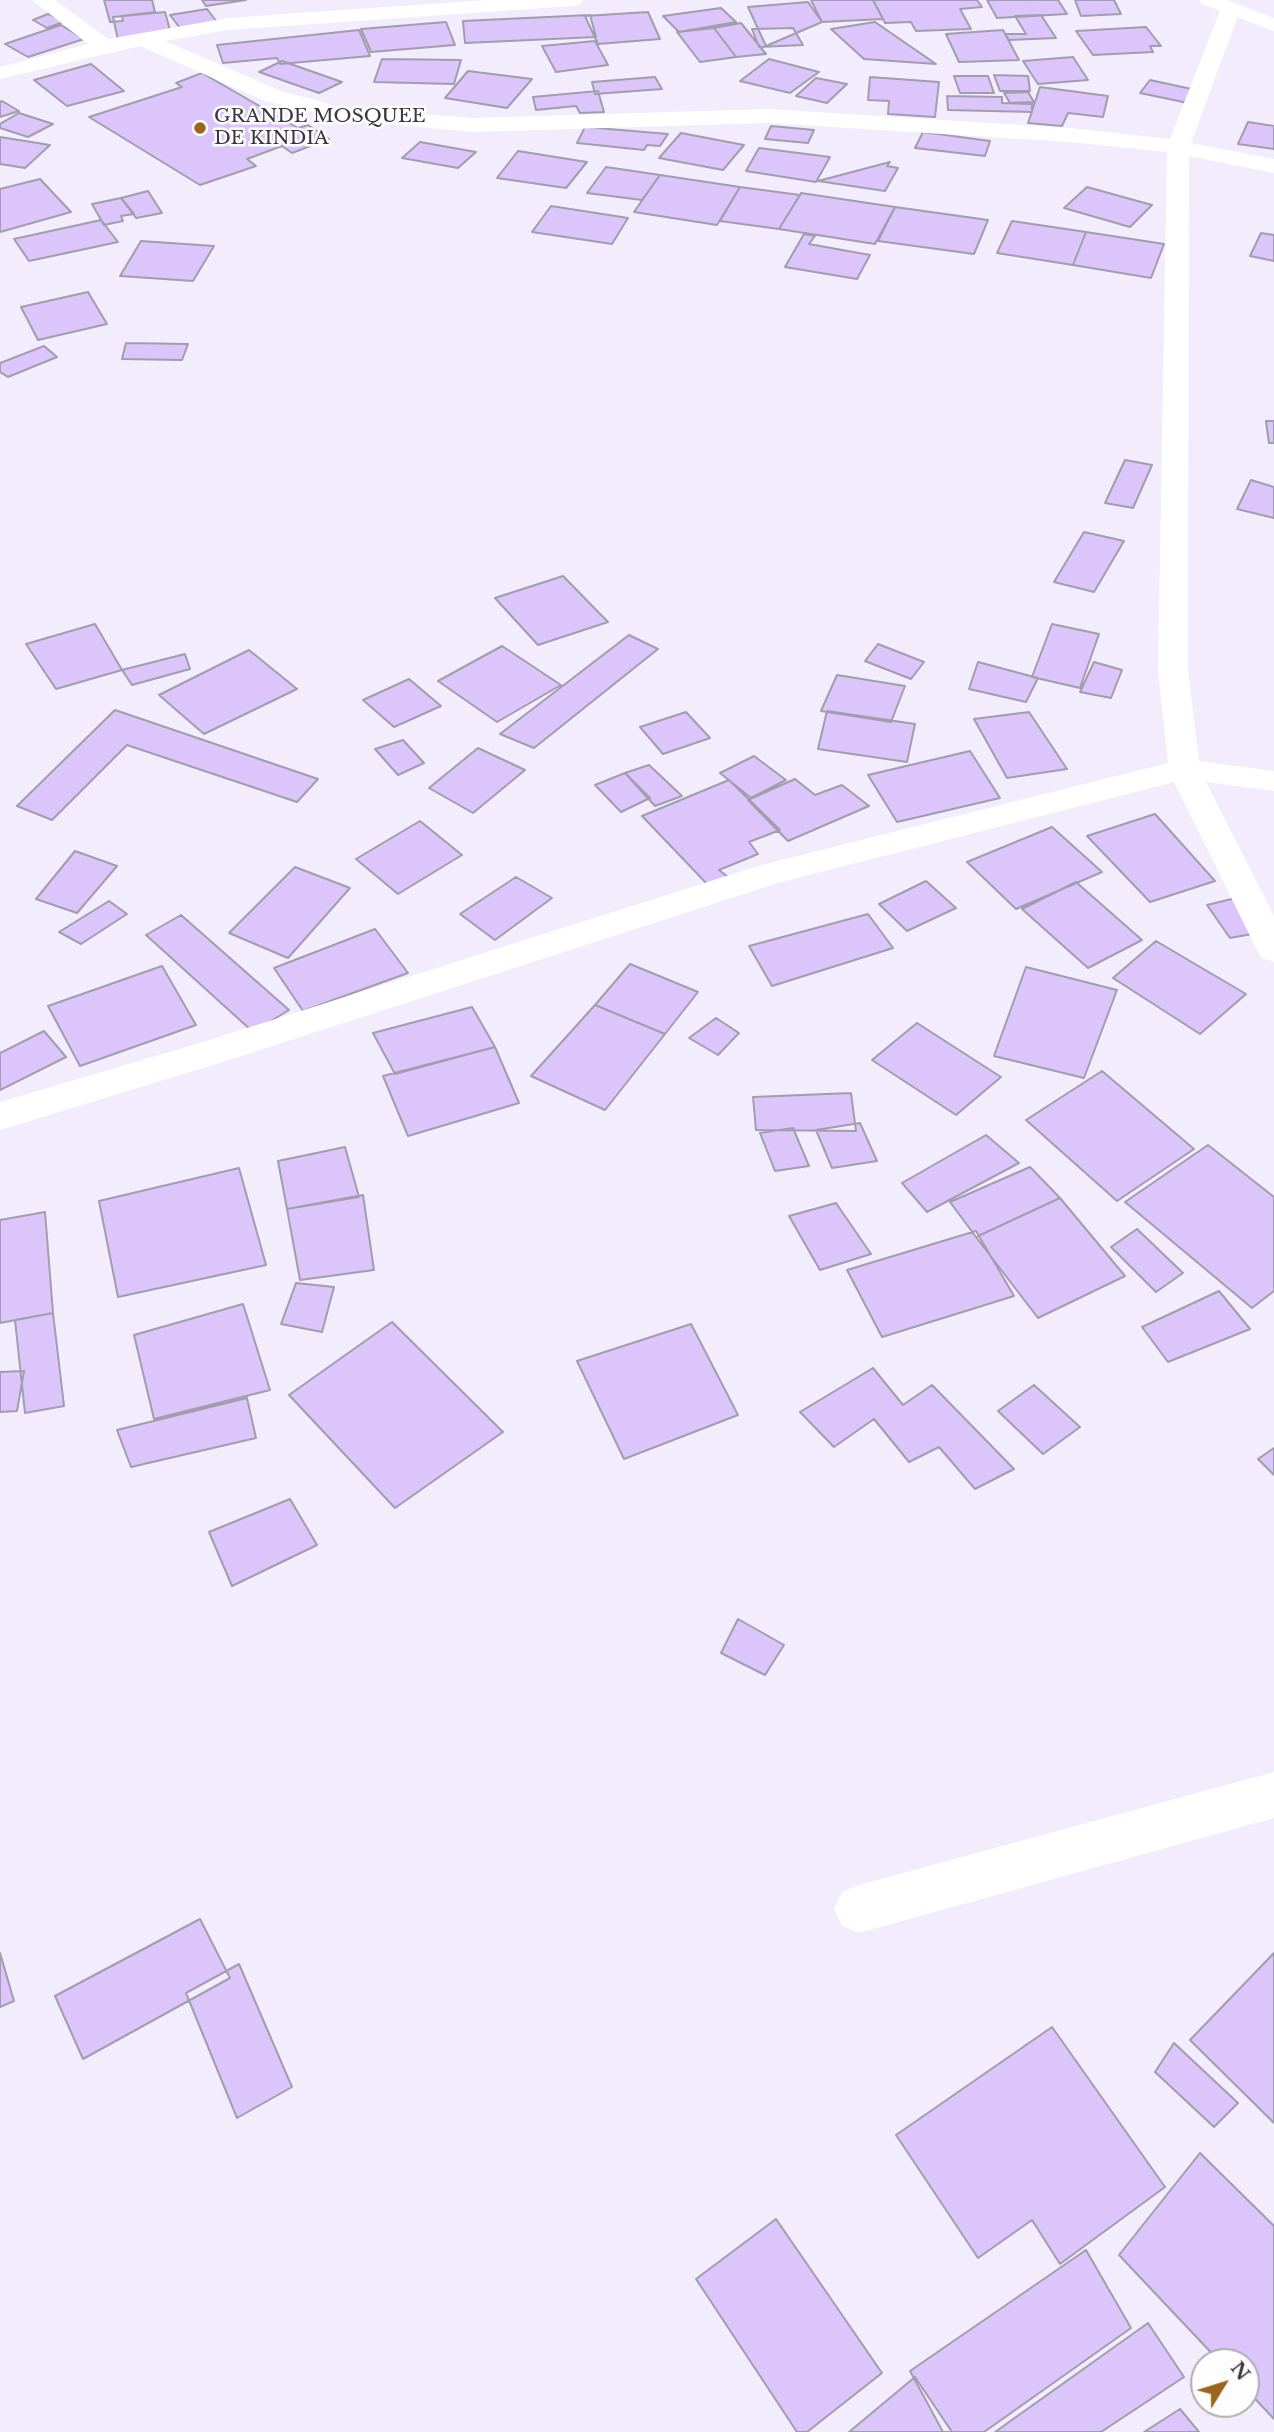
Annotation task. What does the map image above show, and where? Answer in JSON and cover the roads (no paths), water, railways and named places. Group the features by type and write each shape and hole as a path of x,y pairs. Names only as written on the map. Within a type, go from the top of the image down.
{"street":[{"path":"42,0 104,46"},
{"path":"0,73 104,46 228,24 573,0"},
{"path":"1274,25 1220,4 1178,147 1173,671 1184,769 1274,950"},
{"path":"144,40 273,96 344,114 473,125 769,116 1069,135 1178,147 1274,166"},
{"path":"0,1116 213,1052 770,874 1184,769 1274,781"},
{"path":"859,1909 1274,1794"}],"place":[{"name":"GRANDE MOSQUEE DE KINDIA","path":"200,128"}]}
